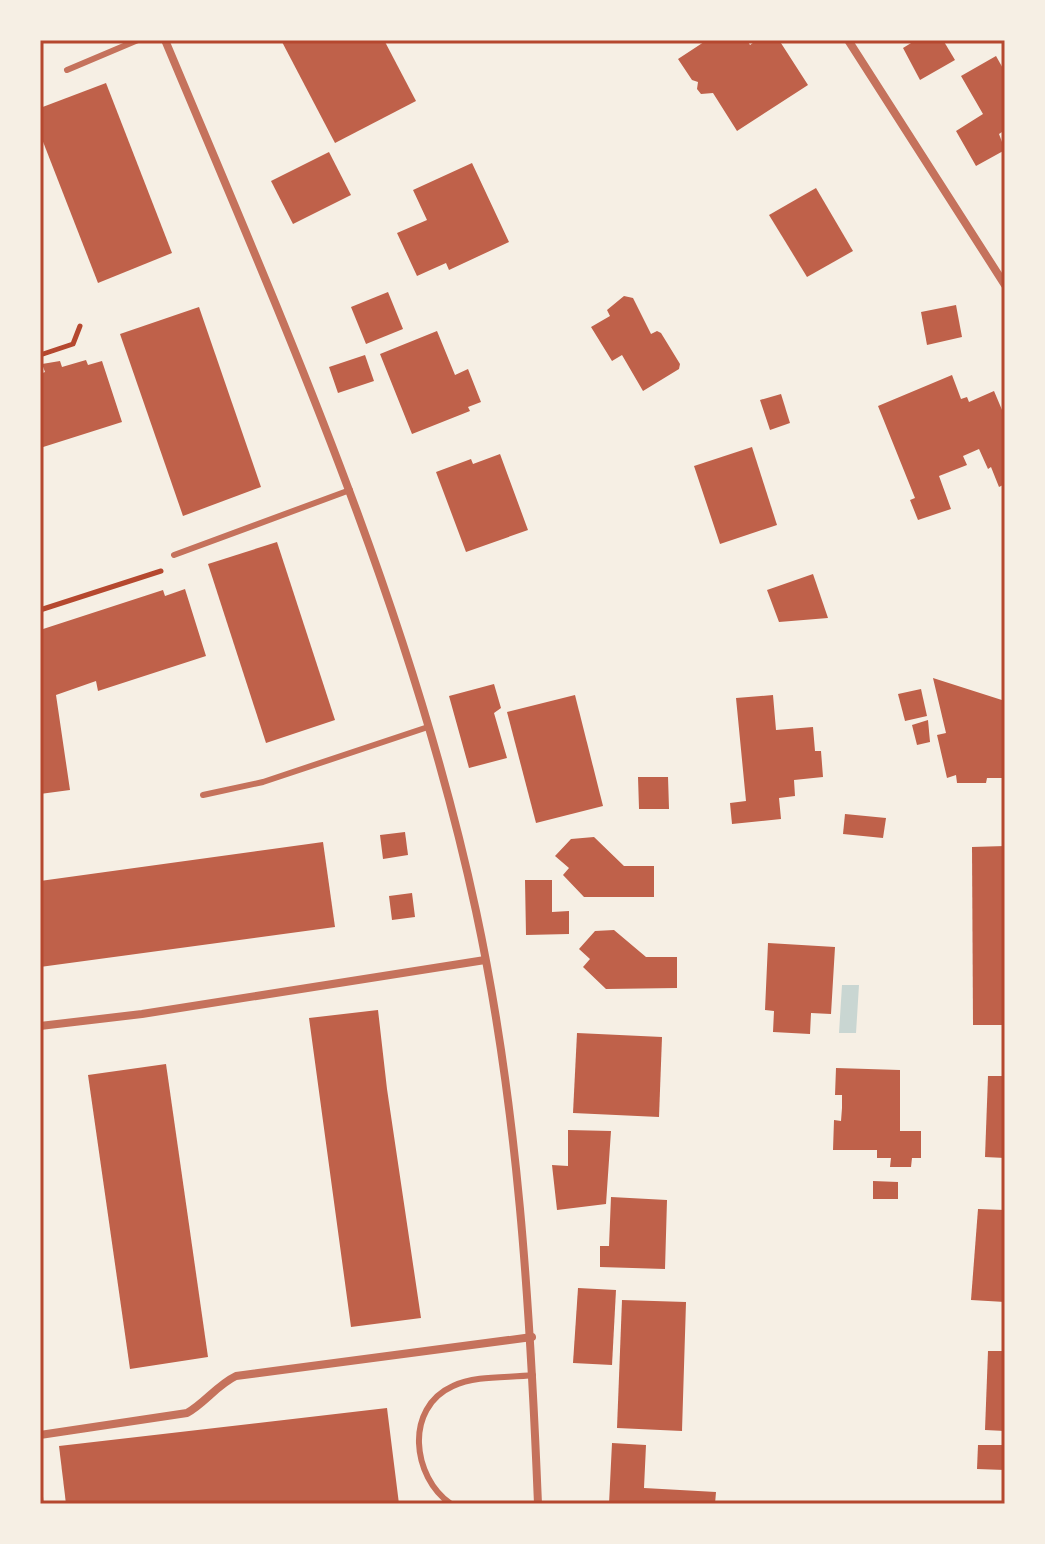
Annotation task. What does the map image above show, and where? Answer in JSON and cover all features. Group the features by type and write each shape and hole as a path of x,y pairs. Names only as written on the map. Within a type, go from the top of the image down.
{"street":[{"path":"165,40 305,373 350,490 428,727 464,861 485,960 515,1156 532,1337 538,1504"},
{"path":"848,40 1005,285"},
{"path":"40,1026 142,1014 485,960"},
{"path":"40,1435 187,1413 225,1381 236,1376 532,1337"}],"lane":[{"path":"67,70 138,40"},
{"path":"174,555 350,490"},
{"path":"203,795 254,785 428,727"},
{"path":"451,1504 434,1489 421,1462 420,1433 431,1403 452,1386 465,1382 533,1375"}],"path":[{"path":"40,355 73,344 80,326"},
{"path":"40,610 167,569 174,555"},
{"path":"40,1489 41,1504"}],"shaded area":[{"path":"842,985 859,985 856,1033 839,1033"}],"building":[{"path":"281,40 384,40 416,101 335,143"},
{"path":"707,40 747,40 750,45 757,40 779,40 808,85 737,131 713,93 701,94 697,89 698,82 692,80 678,59"},
{"path":"916,40 943,40 955,60 920,80 903,48"},
{"path":"996,56 1005,72 1005,130 999,134 1005,150 976,166 956,131 983,114 961,76"},
{"path":"106,83 172,253 98,283 40,134 40,108"},
{"path":"329,152 351,195 293,224 271,181"},
{"path":"472,163 509,242 449,270 446,263 417,276 397,233 427,220 413,190"},
{"path":"816,188 853,251 807,277 769,215"},
{"path":"388,292 403,329 366,344 351,307"},
{"path":"624,296 633,298 651,334 661,333 680,364 679,369 643,391 622,355 612,361 591,327 610,316 607,310"},
{"path":"956,305 962,337 927,345 921,312"},
{"path":"199,307 261,487 183,516 120,334"},
{"path":"437,331 455,375 468,369 481,402 468,407 470,411 412,434 380,354"},
{"path":"365,355 374,381 338,393 329,367"},
{"path":"86,360 88,365 102,361 122,422 40,448 40,374 45,372 42,364 60,361 62,367"},
{"path":"952,375 961,399 967,397 969,402 994,391 1005,417 1005,484 999,487 979,449 963,456 967,465 939,476 951,509 918,520 910,500 915,498 878,406"},
{"path":"781,394 790,423 770,430 760,400"},
{"path":"752,447 777,525 720,544 694,466"},
{"path":"500,454 528,530 466,552 436,472 471,459 473,464"},
{"path":"277,542 335,720 266,743 208,564"},
{"path":"813,574 828,618 779,622 767,590"},
{"path":"185,589 206,656 98,691 96,681 56,695 70,790 40,794 40,630 163,590 165,596"},
{"path":"933,678 1005,701 1005,778 987,778 986,783 957,783 956,775 947,778 937,735 946,733"},
{"path":"494,684 501,708 494,713 507,758 469,768 449,696"},
{"path":"921,689 927,716 905,721 898,694"},
{"path":"575,695 603,806 536,823 507,712"},
{"path":"773,695 776,730 813,727 815,751 821,751 823,777 794,780 795,796 779,798 781,819 732,824 730,803 746,801 736,698"},
{"path":"928,720 930,742 917,745 912,725"},
{"path":"638,777 668,777 669,809 639,809"},
{"path":"845,814 886,818 883,838 843,834"},
{"path":"405,832 408,855 383,859 380,835"},
{"path":"594,837 624,866 654,866 654,897 584,897 563,875 569,868 555,856 571,839"},
{"path":"323,842 335,927 40,967 40,881"},
{"path":"1005,846 1005,1025 973,1025 972,847"},
{"path":"525,880 552,880 552,912 569,911 569,934 526,935"},
{"path":"412,893 415,917 392,920 389,896"},
{"path":"614,930 646,957 677,957 677,988 606,989 583,967 590,959 579,949 595,931"},
{"path":"768,943 835,947 831,1014 811,1013 810,1034 773,1032 774,1011 765,1010"},
{"path":"378,1010 421,1318 351,1327 309,1018"},
{"path":"577,1033 662,1037 659,1117 573,1113"},
{"path":"166,1064 208,1357 130,1369 88,1075"},
{"path":"836,1068 900,1070 900,1131 921,1131 921,1158 912,1158 911,1167 890,1167 891,1158 877,1158 877,1150 833,1150 834,1120 841,1121 842,1108 842,1095 835,1095"},
{"path":"988,1076 1005,1076 1005,1158 985,1157"},
{"path":"568,1130 611,1131 606,1204 557,1210 552,1165 568,1166"},
{"path":"873,1181 898,1182 898,1199 873,1199"},
{"path":"611,1197 667,1200 665,1269 600,1267 600,1246 609,1246"},
{"path":"978,1209 1005,1210 1005,1302 971,1300"},
{"path":"578,1288 616,1290 612,1365 573,1363"},
{"path":"622,1300 686,1302 682,1431 617,1428"},
{"path":"988,1351 1005,1351 1005,1431 985,1430"},
{"path":"387,1408 399,1504 66,1504 59,1446"},
{"path":"612,1443 646,1445 644,1488 716,1492 715,1504 609,1504"},
{"path":"978,1445 1005,1445 1005,1470 977,1469"},
{"path":"1002,1477 1005,1477 1005,1504 1002,1504"}]}
